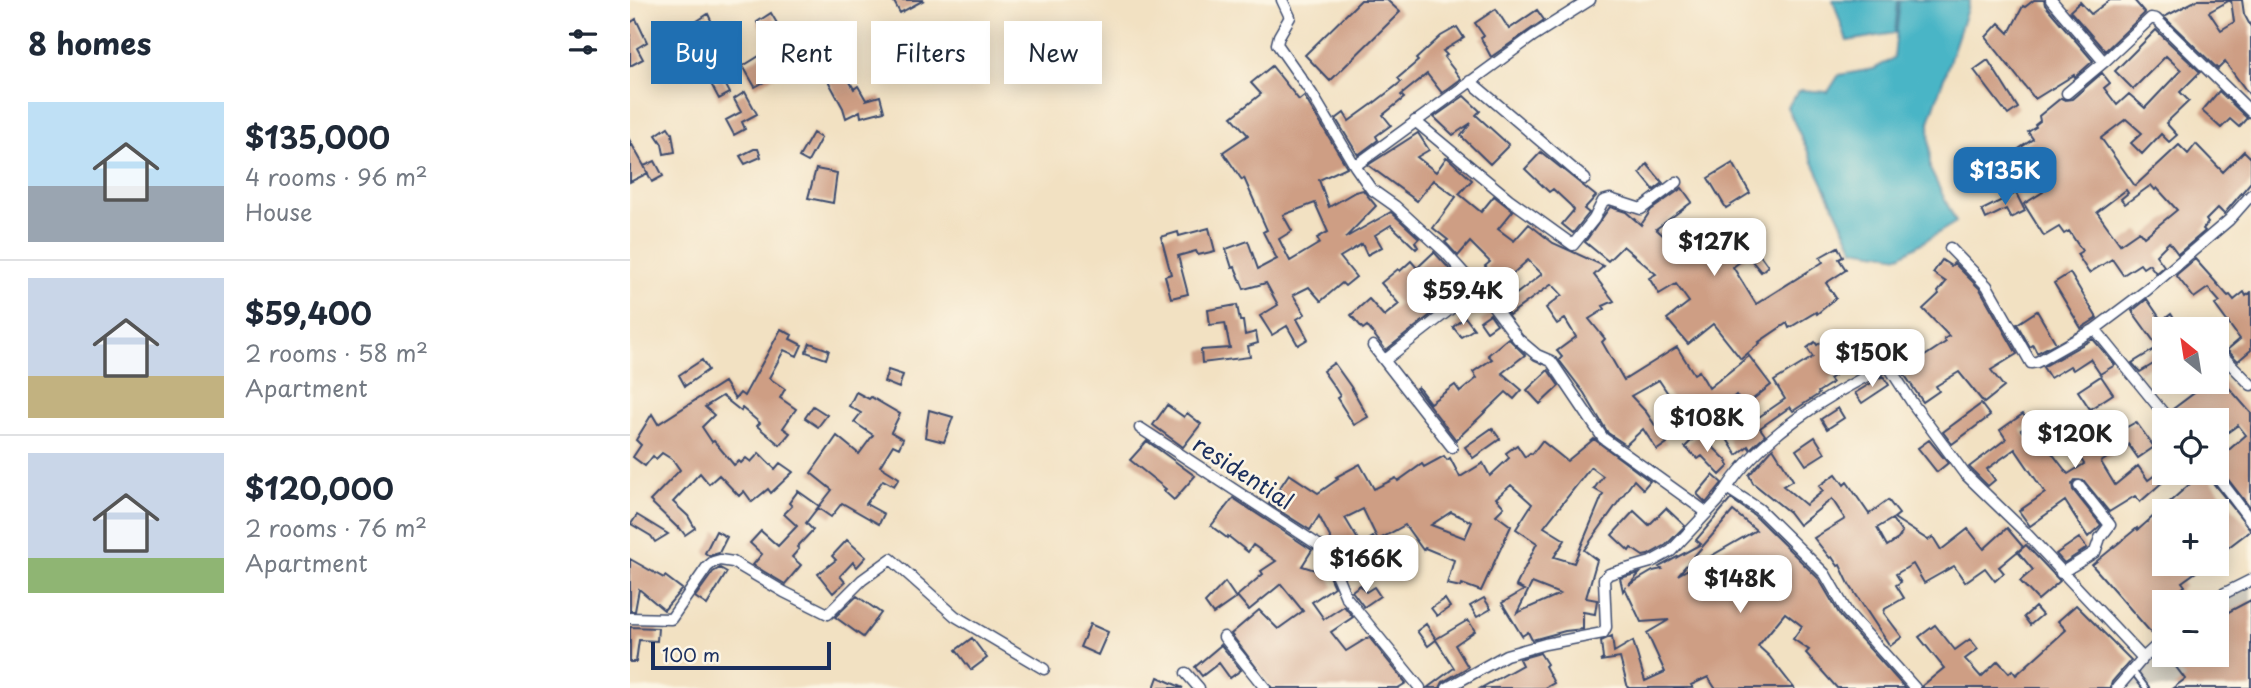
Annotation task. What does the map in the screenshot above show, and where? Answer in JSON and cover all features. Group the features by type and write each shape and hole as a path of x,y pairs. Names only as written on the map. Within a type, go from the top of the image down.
{"street":[{"path":"1282,0 1290,17 1277,44 1312,94 1371,189 1395,206 1445,252 1518,340 1537,355 1551,361 1603,438 1706,512"},
{"path":"1355,166 1469,81 1590,0"},
{"path":"2051,0 2104,62"},
{"path":"2067,93 2151,18 2156,19 2251,112"},
{"path":"1469,81 1585,179"},
{"path":"1415,121 1509,199 1573,245 1594,219 1603,201 1610,199 1641,209 1677,182"},
{"path":"1950,248 1987,286 2031,363 2037,362 2095,329 2147,290 2229,220 2251,195"},
{"path":"1385,360 1476,289"},
{"path":"2095,329 2159,408"},
{"path":"1373,346 1452,447"},
{"path":"2230,364 2251,386"},
{"path":"1447,688 1506,655 1545,644 1603,633 1606,627 1604,579 1609,574 1651,562 1671,551 1718,501 1756,452 1851,383 1885,366 1889,367 1921,416 1964,473 2023,530 2143,658"},
{"name":"residential","path":"1140,428 1326,550 1346,597 1420,688"},
{"path":"2224,485 2251,521"},
{"path":"2061,573 2095,552 2100,538 2110,525 2079,486"},
{"path":"1727,488 1759,509 1825,574 1847,612 1915,688"},
{"path":"630,618 671,619 707,567 720,561 733,562 783,592 828,614 862,580 891,559 955,616 1044,668"},
{"path":"2229,591 2251,580"},
{"path":"1224,637 1265,688"},
{"path":"2117,688 2152,650"},
{"path":"1186,673 1199,688"}],"lane":[{"path":"2133,670 2146,688"}],"shaded area":[{"path":"2251,587 2251,688 2126,688 2152,660 2152,667 2229,667 2229,597"}],"water":[{"path":"1833,0 1898,0 1895,33 1847,41"},
{"path":"1900,0 1970,0 1929,122 1930,169 1956,222 1900,256 1854,249 1787,107 1800,90 1828,92 1839,75 1874,69 1894,58"}],"building":[{"path":"893,0 924,0 900,13"},
{"path":"1361,0 1387,0 1400,12 1330,81 1305,55"},
{"path":"2034,0 2044,0 2045,5 2093,61 2075,77 2074,75 2035,99 1986,37 1999,23 2009,33 2023,6"},
{"path":"2110,0 2134,0 2145,13 2105,51 2070,11 2080,2 2091,14"},
{"path":"2197,0 2230,0 2209,12 2221,30 2234,22 2231,0 2242,0 2244,14 2251,27 2251,97 2225,62 2218,69 2164,17"},
{"path":"1496,9 1509,29 1537,10 1544,20 1491,57 1481,38 1484,36 1475,23"},
{"path":"771,13 776,21 759,21"},
{"path":"708,14 711,21 697,21"},
{"path":"636,19 647,42 637,48 643,59 630,66 630,23"},
{"path":"1457,27 1464,38 1443,51 1447,55 1444,57 1461,79 1442,93 1427,74 1401,95 1404,98 1383,115 1391,125 1376,136 1378,140 1358,155 1336,119 1344,113 1349,121 1374,103 1401,82 1398,78 1441,36"},
{"path":"2156,30 2200,72 2180,92 2189,101 2166,123 2177,135 2169,142 2161,134 2142,154 2131,143 2142,133 2126,119 2101,138 2135,186 2179,145 2188,154 2196,144 2223,172 2244,151 2251,158 2251,182 2224,214 2218,208 2206,220 2208,223 2203,229 2205,231 2178,254 2169,242 2156,255 2164,266 2156,273 2149,264 2143,268 2140,264 2123,275 2112,259 2089,273 2077,254 2082,251 2069,231 2064,234 2059,227 2044,236 2024,204 2043,192 2032,176 2013,189 1997,164 2033,139 2028,132 2036,127 2040,121 2039,116 2061,98 2072,99 2102,73 2110,83 2104,88 2117,105 2129,94 2145,108 2181,70 2166,56 2133,89 2115,71","holes":["2151,185 2155,190 2157,188 2177,210 2144,237 2139,231 2120,244 2097,212 2126,190 2128,193 2121,199 2125,204"]},
{"path":"756,58 756,84 760,84 755,87 743,66"},
{"path":"1988,60 2018,108 2008,115 1974,70"},
{"path":"1272,66 1299,100 1304,96 1347,167 1319,180 1329,207 1363,190 1376,206 1345,238 1391,212 1419,238 1415,242 1418,247 1416,249 1391,225 1375,235 1382,247 1367,255 1362,244 1340,257 1356,277 1345,286 1342,283 1321,301 1309,287 1293,295 1305,314 1297,319 1308,339 1298,345 1287,326 1272,335 1260,316 1278,305 1266,283 1244,289 1235,267 1232,268 1226,249 1248,241 1258,269 1277,259 1263,232 1267,230 1244,178 1242,180 1223,152 1248,135 1232,117 1261,94 1251,83","holes":["1315,203 1328,232 1317,238 1320,243 1290,261 1279,239 1292,231 1283,215"]},
{"path":"711,84 725,84 730,93 719,99"},
{"path":"830,84 851,84 854,89 858,86 866,100 880,96 884,111 861,117 860,111 846,118"},
{"path":"2219,91 2247,118 2239,127 2230,119 2221,128 2202,111"},
{"path":"745,92 757,114 742,122 745,129 734,135 726,120 741,112 734,99"},
{"path":"1464,96 1480,111 1476,115 1509,145 1490,164 1461,136 1471,123 1453,135 1434,117"},
{"path":"668,127 672,133 675,152 664,154 656,135"},
{"path":"813,133 821,138 808,162 799,157"},
{"path":"1418,133 1429,150 1417,157 1436,172 1448,158 1472,180 1459,194 1481,212 1494,196 1513,211 1498,229 1514,241 1529,224 1553,243 1604,266 1594,275 1614,301 1603,306 1605,309 1589,319 1605,339 1602,342 1624,380 1677,347 1694,374 1699,371 1709,388 1749,356 1771,385 1744,406 1736,395 1722,407 1729,418 1719,426 1714,417 1693,431 1659,380 1631,396 1646,412 1667,443 1657,450 1643,429 1626,445 1608,433 1584,393 1559,360 1562,357 1557,351 1576,337 1565,319 1557,324 1546,308 1562,295 1552,284 1509,315 1502,305 1542,274 1528,260 1501,284 1485,266 1490,262 1470,242 1458,256 1445,242 1448,240 1433,228 1456,197 1433,180 1417,201 1368,165"},
{"path":"630,141 648,173 630,182"},
{"path":"758,149 761,157 745,164 740,156"},
{"path":"1541,152 1596,196 1584,209 1589,213 1573,233 1562,224 1574,210 1553,189 1549,192 1525,169"},
{"path":"655,161 663,176 652,182 644,166"},
{"path":"1733,163 1750,193 1726,208 1708,178"},
{"path":"1647,164 1663,183 1654,190 1640,173"},
{"path":"816,169 837,173 833,203 808,198"},
{"path":"1682,188 1692,202 1656,229 1681,251 1710,231 1725,252 1747,237 1768,266 1761,272 1748,256 1733,267 1756,304 1823,262 1820,257 1838,247 1843,257 1839,259 1846,270 1826,283 1836,298 1817,314 1816,312 1789,328 1787,323 1759,342 1741,359 1713,324 1688,344 1667,319 1689,302 1676,284 1659,294 1649,278 1656,274 1623,246 1608,261 1585,242 1610,207 1626,212 1641,225 1651,210"},
{"path":"2016,193 2025,211 2011,218 2006,209 1986,219 1982,210"},
{"path":"1209,228 1215,251 1198,255 1196,251 1178,256 1188,294 1171,298 1165,276 1171,274 1161,237 1178,232 1179,236"},
{"path":"1434,252 1466,287 1386,350 1367,326 1363,329 1351,315 1369,299 1384,316 1399,304 1381,283 1411,261 1417,268"},
{"path":"2195,259 2234,300 2244,292 2246,296 2251,292 2251,350 2238,361 2230,353 2230,347 2240,339 2230,325 2230,317 2224,317 2215,305 2220,302 2208,288 2194,298 2176,275"},
{"path":"1942,260 1951,266 1954,263 1980,289 2017,354 1991,370 2004,387 1984,403 1959,372 1936,386 1939,391 1923,402 1902,371 1946,342 1944,339 1949,336 1923,309 1939,294 1946,282 1933,273"},
{"path":"2070,273 2097,318 2081,328 2054,283"},
{"path":"2147,299 2159,317 2152,317 2152,339 2132,311"},
{"path":"1237,305 1245,335 1256,332 1258,343 1248,346 1250,357 1202,363 1201,350 1230,348 1225,323 1210,325 1208,310"},
{"path":"2037,311 2056,343 2037,353 2033,345 2030,347 2017,324"},
{"path":"1490,314 1497,324 1487,331 1480,321"},
{"path":"1465,317 1474,329 1461,337 1453,327"},
{"path":"781,329 792,335 790,339 802,345 797,356 784,350 769,378 785,389 780,398 796,409 783,428 790,433 780,445 757,426 760,423 722,396 705,407 714,415 702,427 734,465 746,458 751,462 759,453 775,469 780,463 793,472 771,493 768,489 752,502 744,491 739,496 719,475 709,484 700,473 673,502 688,516 695,528 685,535 650,501 680,470 673,460 662,453 656,459 653,456 645,466 633,457 641,445 636,440 652,414 658,424 724,382 735,399 740,393 744,396"},
{"path":"1508,338 1525,355 1502,373 1522,390 1514,399 1506,392 1456,440 1416,388 1418,387 1430,403 1455,385 1460,392 1477,378 1473,372 1492,359 1488,355"},
{"path":"2093,339 2115,365 2100,374 2090,359 2073,370 2070,366 2050,378 2043,367"},
{"path":"1823,341 1838,362 1868,343 1879,361 1859,372 1853,363 1829,379 1832,383 1818,392 1819,394 1793,411 1790,407 1760,428 1765,435 1750,449 1748,446 1737,455 1727,439 1785,399 1774,381 1813,357 1807,348 1815,342 1817,345"},
{"path":"810,343 829,350 826,359 806,352"},
{"path":"2152,351 2152,365 2140,372 2132,363"},
{"path":"702,360 708,370 685,386 679,375"},
{"path":"1334,363 1368,417 1354,425 1337,398 1340,396 1323,371"},
{"path":"888,370 903,375 899,388 884,382"},
{"path":"1548,370 1559,386 1540,404 1527,390"},
{"path":"1883,376 1889,385 1862,403 1855,393"},
{"path":"2101,376 2113,394 2090,409 2078,391"},
{"path":"2230,389 2251,413 2251,509 2229,481 2229,450 2246,435 2238,425 2229,431 2229,408 2174,408 2193,394 2230,394"},
{"path":"856,392 869,399 871,397 900,414 891,432 903,439 899,448 893,445 880,466 899,478 894,486 883,480 866,504 884,514 879,524 842,503 831,517 818,508 832,490 811,473 837,436 859,454 873,435 854,422 861,413 849,406"},
{"path":"1981,404 1990,416 1952,444 1943,432"},
{"path":"1167,405 1184,417 1187,413 1201,424 1183,447 1153,425"},
{"path":"813,406 827,415 818,427 805,418"},
{"path":"1838,408 1844,418 1827,429 1821,419"},
{"path":"929,410 953,417 944,442 925,437"},
{"path":"2023,414 2030,424 2021,430 2033,445 2041,439 2068,474 2084,464 2060,427 2068,422 2074,430 2078,428 2089,445 2110,431 2105,424 2118,414 2127,427 2136,422 2152,444 2152,448 2138,458 2128,444 2101,462 2115,485 2138,466 2148,480 2152,477 2152,485 2159,485 2140,502 2135,496 2109,512 2084,481 2075,480 2072,484 2073,490 2101,525 2088,537 2065,501 2030,526 2019,511 2045,493 2015,449 1987,469 1995,480 1988,486 1969,467 2006,439 2000,430"},
{"path":"1492,428 1500,439 1473,458 1465,447"},
{"path":"1699,433 1728,462 1729,466 1720,475 1702,456 1698,459 1685,447"},
{"path":"1815,437 1825,453 1806,465 1796,450"},
{"path":"1594,439 1650,481 1643,489 1634,480 1584,550 1597,560 1586,598 1597,600 1595,614 1583,612 1583,629 1532,640 1528,632 1522,636 1502,603 1524,590 1516,586 1537,543 1516,529 1532,504 1511,485 1496,498 1504,507 1496,515 1511,526 1481,591 1462,584 1461,587 1447,584 1454,560 1425,548 1423,550 1405,525 1378,540 1363,509 1345,518 1363,548 1342,560 1319,516 1310,530 1269,504 1289,474 1318,493 1338,479 1336,477 1360,464 1374,489 1396,478 1398,481 1422,464 1424,467 1444,456 1447,460 1450,458 1460,477 1483,463 1490,476 1509,458 1506,453 1517,445 1525,457 1532,454 1542,441 1567,461","holes":["1591,467 1603,476 1594,489 1603,494 1574,563 1554,557 1565,540 1544,527","1451,512 1472,522 1465,538 1431,525","1532,583 1560,594 1517,613"]},
{"path":"1929,440 1948,463 1937,472 1918,448"},
{"path":"1147,441 1195,476 1174,500 1164,491 1166,489 1130,460"},
{"path":"1773,448 1793,480 1783,486 1806,505 1823,491 1819,486 1836,474 1844,485 1847,482 1869,514 1888,500 1899,514 1894,518 1928,540 1933,537 1941,550 1968,529 1984,549 2007,528 2023,547 1999,567 2004,573 1995,581 1985,568 1965,582 1954,566 1924,583 1913,564 1896,574 1901,582 1896,585 1904,598 1885,609 1884,613 1902,637 1890,646 1849,584 1840,565 1830,558 1814,538 1845,519 1832,499 1799,525 1789,512 1753,483 1749,475","holes":["1892,519 1902,533 1887,546 1877,528"]},
{"path":"1713,475 1722,483 1706,503 1697,494"},
{"path":"2189,485 2215,485 2226,499 2173,499"},
{"path":"798,491 819,506 806,523 813,530 797,547 799,549 792,557 801,565 785,584 753,565 762,554 750,543 761,531 778,546 797,526 784,514 792,506 789,503"},
{"path":"1233,498 1312,550 1302,566 1328,574 1334,587 1312,602 1324,619 1344,606 1353,617 1331,632 1346,651 1369,637 1406,683 1398,688 1272,688 1231,634 1259,610 1278,629 1303,611 1281,584 1249,610 1237,596 1263,574 1261,571 1276,561 1253,545 1248,552 1211,526"},
{"path":"1731,499 1754,515 1819,579 1841,617 1905,688 1837,688 1806,653 1809,650 1793,639 1802,626 1785,613 1758,646 1794,688 1715,688 1708,677 1691,685 1693,688 1628,688 1620,658 1600,661 1603,659 1601,641 1612,636 1614,652 1633,641 1645,681 1665,672 1647,633 1669,620 1641,622 1625,588 1623,591 1620,578 1640,573 1629,585 1653,571 1662,569 1659,567 1701,544 1696,540","holes":["1733,511 1756,530 1678,575"]},
{"path":"2229,503 2251,530 2229,547"},
{"path":"1666,508 1685,526 1666,545 1648,555 1643,556 1631,548 1629,551 1612,535 1634,511 1649,525"},
{"path":"637,515 668,534 655,542 651,536 631,524"},
{"path":"2152,518 2152,576 2190,576 2182,582 2185,586 2180,590 2152,590 2152,634 2092,565 2137,528 2138,530"},
{"path":"716,531 727,537 719,553 709,556 705,553"},
{"path":"1373,537 1391,564 1383,569 1365,542"},
{"path":"2079,538 2087,548 2064,563 2056,554"},
{"path":"847,540 866,557 857,567 853,562 840,576 845,582 833,593 818,574 836,560 832,556"},
{"path":"2026,545 2060,581 2038,600 2020,581 2033,570 2018,552"},
{"path":"630,559 664,578 665,576 682,589 664,610 639,589 635,611 630,611"},
{"path":"720,568 727,572 707,605 695,597 713,572"},
{"path":"1225,582 1236,598 1213,614 1205,603"},
{"path":"1360,585 1366,592 1374,587 1380,596 1364,607 1352,591"},
{"path":"857,596 881,613 863,637 835,617"},
{"path":"1484,598 1491,609 1477,617 1470,606"},
{"path":"1445,599 1450,607 1437,616 1431,608"},
{"path":"2251,600 2251,688 2173,688 2185,679 2176,667 2229,667 2230,611"},
{"path":"2076,605 2131,660 2110,688 1922,688 1944,668 1919,637 1935,625 1955,650 1970,639 1978,649 1965,659 1981,677 1998,661 2009,673 2012,670 2016,675 2066,630 2058,621"},
{"path":"2035,607 2042,615 2030,625 2024,617"},
{"path":"1468,620 1475,631 1455,645 1468,667 1443,682 1440,688 1427,688 1454,668 1436,640 1428,646 1417,631 1426,624 1436,639"},
{"path":"1090,624 1108,632 1098,655 1080,647"},
{"path":"630,627 658,628 657,641 639,640 636,662 630,662"},
{"path":"972,638 987,658 971,670 956,650"},
{"path":"1221,645 1241,670 1230,678 1219,663 1202,676 1195,667"},
{"path":"1540,653 1554,683 1545,688 1481,688 1522,665 1519,659"},
{"path":"1158,677 1183,688 1154,688"}]}
